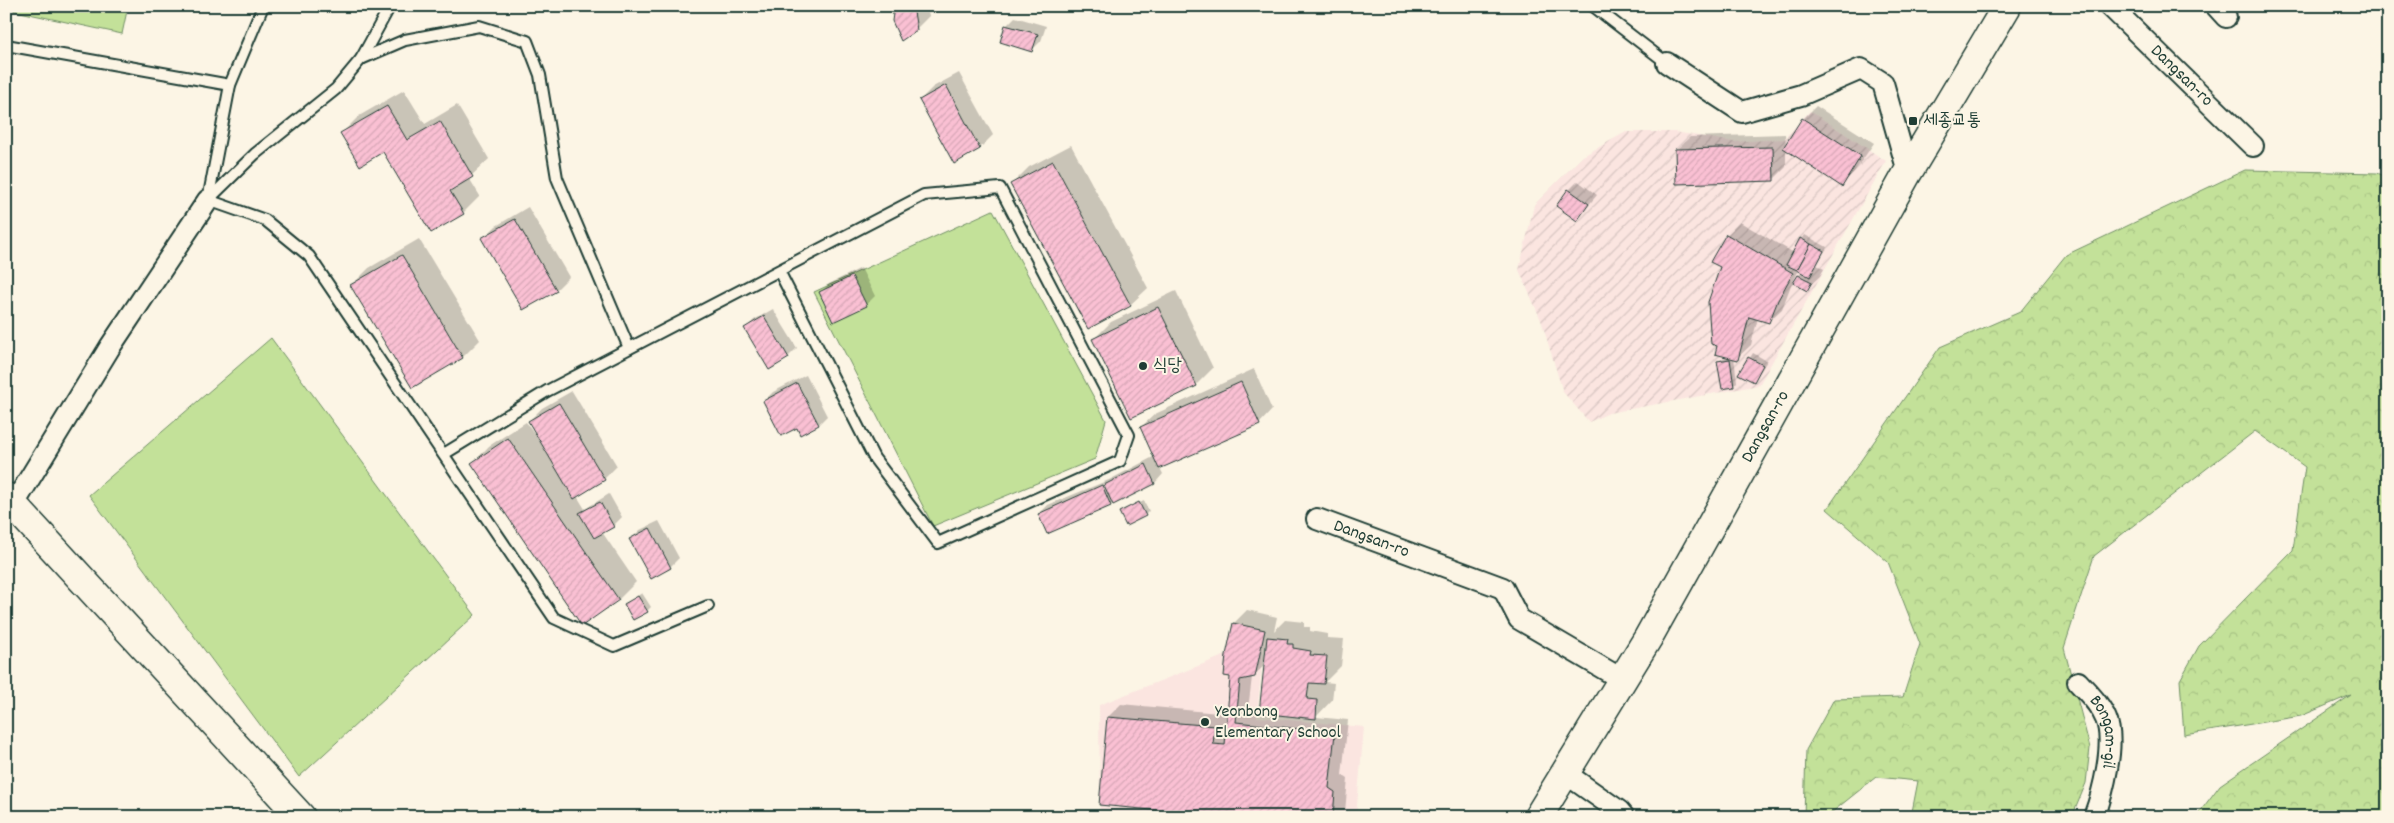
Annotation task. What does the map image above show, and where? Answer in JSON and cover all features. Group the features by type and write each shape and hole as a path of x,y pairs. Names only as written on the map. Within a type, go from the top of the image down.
{"main road":[{"name":"Dangsan-ro","path":"1538,817 1623,680 1908,172 2008,6"},
{"path":"10,500 301,817"}],"street":[{"name":"Dangsan-ro","path":"2110,6 2253,146"},
{"path":"1667,63 1742,112 1801,95 1861,69 1883,83 1908,172"},
{"path":"10,500 208,200"},
{"name":"Dangsan-ro","path":"1318,519 1503,588 1519,620 1623,680"},
{"name":"Bongam-gil","path":"2078,682 2095,701 2106,720 2109,748 2104,790 2094,817"},
{"path":"1565,773 1620,811 1624,817"}],"lane":[{"path":"208,200 230,85 263,6"},
{"path":"208,200 255,154 336,89 361,59 390,6"},
{"path":"1593,6 1667,63"},
{"path":"361,59 405,40 479,26 527,40 540,75 557,178 629,348"},
{"path":"6,45 230,85"},
{"path":"444,454 546,391 779,270 924,195 1000,188 1129,435 1120,461 938,544 874,458 779,270"},
{"path":"208,200 265,220 309,256 554,618 614,646 708,606"}],"shaded area":[{"path":"1810,111 1886,161 1759,385 1609,413 1589,422 1563,392 1541,320 1519,270 1534,205 1583,156 1626,132 1675,132 1733,142 1784,139"},
{"name":"Yeonbong Elementary School","path":"1233,623 1265,630 1257,717 1364,727 1356,817 1100,817 1099,705 1226,655"}],"green space":[{"path":"6,6 128,6 122,34 6,9"},
{"path":"2245,170 2377,173 2388,177 2388,817 2196,817 2220,785 2351,695 2301,716 2184,735 2180,680 2199,646 2293,550 2305,467 2255,431 2094,556 2064,648 2090,748 2086,783 2072,817 1977,817 1965,809 1960,817 1911,817 1918,781 1876,777 1826,817 1804,817 1806,750 1834,699 1903,697 1920,644 1888,562 1827,509 1940,347 2020,312 2066,255"},
{"path":"993,210 1106,420 1095,459 933,526 814,292"},
{"path":"271,338 475,615 299,777 89,495"}],"building":[{"path":"894,6 913,6 917,30 901,41 892,21"},
{"path":"1005,25 1038,34 1032,52 1000,42"},
{"path":"946,85 980,149 954,164 919,100"},
{"path":"387,106 407,140 440,121 473,177 450,191 464,214 431,233 383,152 360,166 340,133"},
{"path":"1802,118 1861,156 1842,187 1783,148"},
{"path":"1773,147 1774,181 1676,184 1675,149"},
{"path":"1053,161 1131,306 1088,329 1010,184"},
{"path":"1568,189 1589,204 1577,221 1556,206"},
{"path":"515,219 557,291 523,310 481,238"},
{"path":"1726,234 1793,273 1778,300 1769,323 1749,317 1738,360 1715,354 1717,346 1711,344 1708,302 1720,267 1710,262"},
{"path":"1800,238 1811,244 1797,270 1786,265"},
{"path":"1811,244 1824,251 1810,277 1797,270"},
{"path":"402,255 463,358 412,388 350,285"},
{"path":"1798,275 1812,282 1807,291 1793,283"},
{"path":"852,276 867,306 833,322 819,292"},
{"path":"1158,307 1197,386 1131,418 1092,339"},
{"path":"764,316 789,358 769,370 744,328"},
{"path":"1748,357 1763,365 1754,382 1738,374"},
{"path":"1730,359 1734,387 1722,389 1717,361"},
{"path":"1241,382 1260,425 1159,469 1140,427"},
{"path":"797,383 819,425 800,435 797,428 781,436 763,401"},
{"path":"559,403 605,480 574,499 528,421"},
{"path":"508,438 619,600 582,626 471,463"},
{"path":"1146,464 1155,484 1113,505 1104,485"},
{"path":"1102,485 1111,506 1047,534 1038,514"},
{"path":"600,502 614,527 594,538 579,513"},
{"path":"1139,502 1146,516 1126,526 1119,512"},
{"path":"650,528 671,568 651,579 629,539"},
{"path":"638,596 648,612 633,620 624,604"},
{"name":"Yeonbong Elementary School","path":"1233,623 1265,630 1255,677 1240,680 1236,722 1335,733 1329,788 1335,792 1333,817 1227,817 1099,805 1107,717 1215,726 1213,744 1225,745 1230,677 1224,676 1226,655"},
{"path":"1267,637 1288,639 1287,644 1293,644 1293,648 1311,651 1310,655 1327,656 1324,684 1309,683 1307,699 1317,700 1316,719 1259,713"}],"place":[{"name":"세종교통","path":"1913,121"},
{"name":"식당","path":"1143,366"},
{"name":"Yeonbong Elementary School","path":"1205,722"}]}
